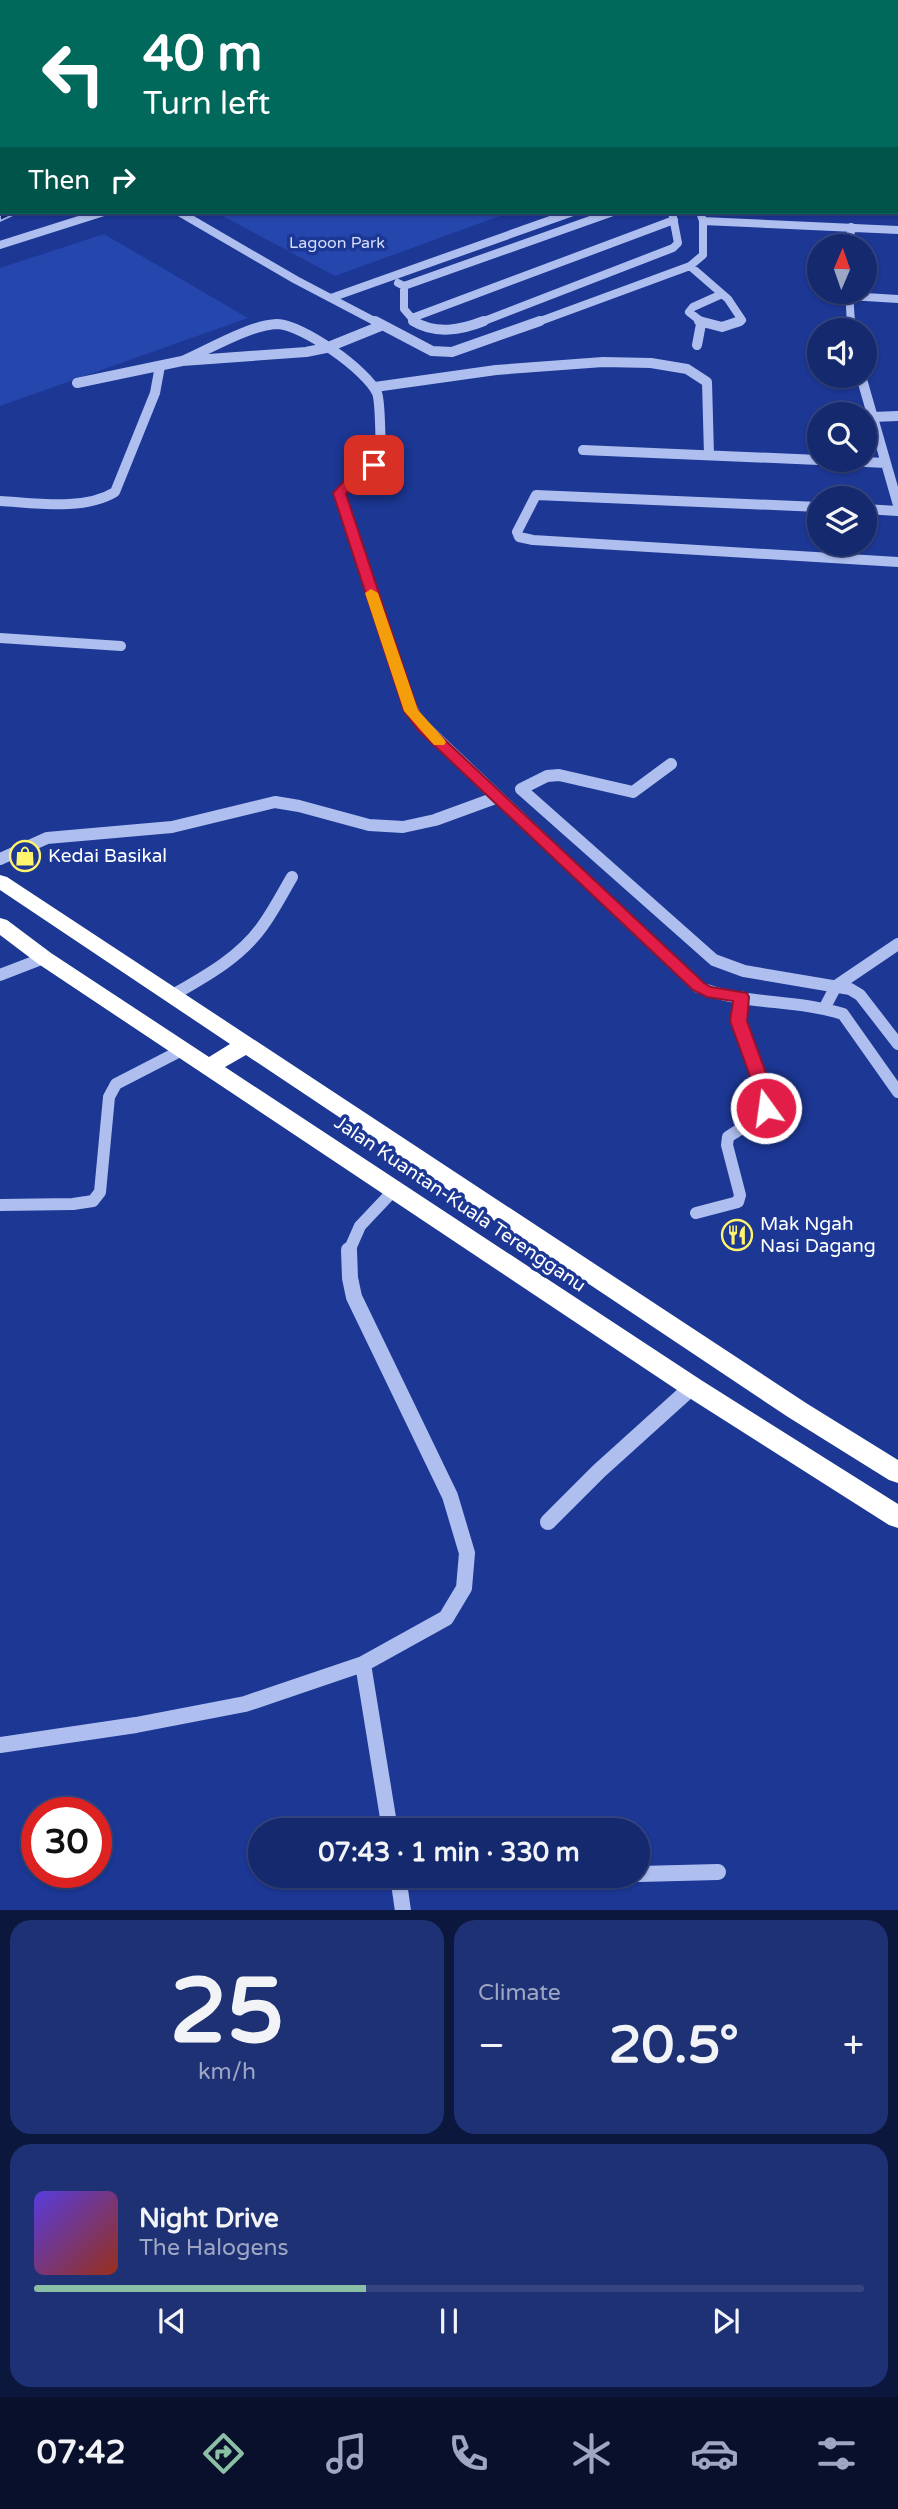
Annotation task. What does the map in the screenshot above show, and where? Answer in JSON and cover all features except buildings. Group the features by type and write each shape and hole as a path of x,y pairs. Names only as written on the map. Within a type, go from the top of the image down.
{"highway":[{"name":"Jalan Kuantan-Kuala Terengganu","path":"0,881 797,1410 898,1473"},
{"name":"Jalan Kuantan-Kuala Terengganu","path":"0,925 44,958 692,1387 898,1517"},
{"path":"208,1067 246,1045"}],"street":[{"path":"0,245 97,214"},
{"path":"183,214 296,281 432,351 452,352 690,266 703,255 701,216 898,230"},
{"path":"331,298 567,214"},
{"path":"388,277 404,286 607,214"},
{"path":"404,286 404,310 412,318 426,328 445,331 466,328 673,248 678,243 673,216 412,318"},
{"path":"851,228 851,234"},
{"path":"690,266 722,295 741,313 742,320 737,325 701,324 689,312 693,307 722,295"},
{"path":"877,297 898,299"},
{"path":"182,361 262,326 279,324 298,328 353,365 375,387 379,402 378,458 374,465 339,493 411,711 424,728 698,987 741,997 824,1009 847,1018 898,1092"},
{"path":"697,345 701,324"},
{"path":"77,383 182,361 284,354 326,348 383,325"},
{"path":"375,387 485,369 622,361 662,363 695,371 707,382 709,455"},
{"path":"0,501 88,500 110,497 115,492 155,393 160,366"},
{"path":"877,417 898,416"},
{"path":"877,435 885,463 894,480 898,505"},
{"path":"583,450 807,459"},
{"path":"877,463 885,463"},
{"path":"536,495 517,532 525,539 898,562"},
{"path":"877,510 898,511"},
{"path":"0,638 121,646"},
{"path":"671,765 633,792 559,775 547,776 521,789 714,960 744,971 836,986 860,995 898,1044"},
{"path":"0,859 30,843 47,838 172,827 275,802 292,803 368,825 392,828 417,827 498,797"},
{"path":"171,996 213,972 242,950 256,935 292,877"},
{"path":"824,1009 836,986 898,944"},
{"path":"0,975 44,958"},
{"path":"696,1213 738,1202 740,1195 727,1145 729,1138 762,1115 766,1108 767,1098 738,1021 741,997"},
{"path":"0,1205 73,1205 93,1201 100,1192 110,1097 116,1084 182,1050"},
{"path":"0,1745 136,1725 244,1704 363,1664 446,1618 456,1605 464,1588 467,1553 450,1496 354,1297 347,1272 350,1245 356,1227 394,1190"},
{"path":"548,1522 599,1471 692,1387"},
{"path":"363,1664 388,1818"},
{"path":"650,1874 718,1872"},
{"path":"400,1888 403,1910"}],"lane":[{"path":"536,495 807,507"}],"green space":[{"name":"Lagoon Park","path":"219,214 506,214 335,276"},
{"path":"104,234 248,318 0,406 0,268"}],"shaded area":[{"path":"0,214 15,214 0,221"}],"slow traffic":[{"path":"371,593 411,711 439,742"}],"place":[{"name":"Kedai Basikal","path":"25,856"},
{"name":"Mak Ngah Nasi Dagang","path":"737,1235"}],"route":[{"path":"374,465 339,493 411,711 424,728 698,987 718,994 741,997 738,1021 767,1098 766,1108"}]}
